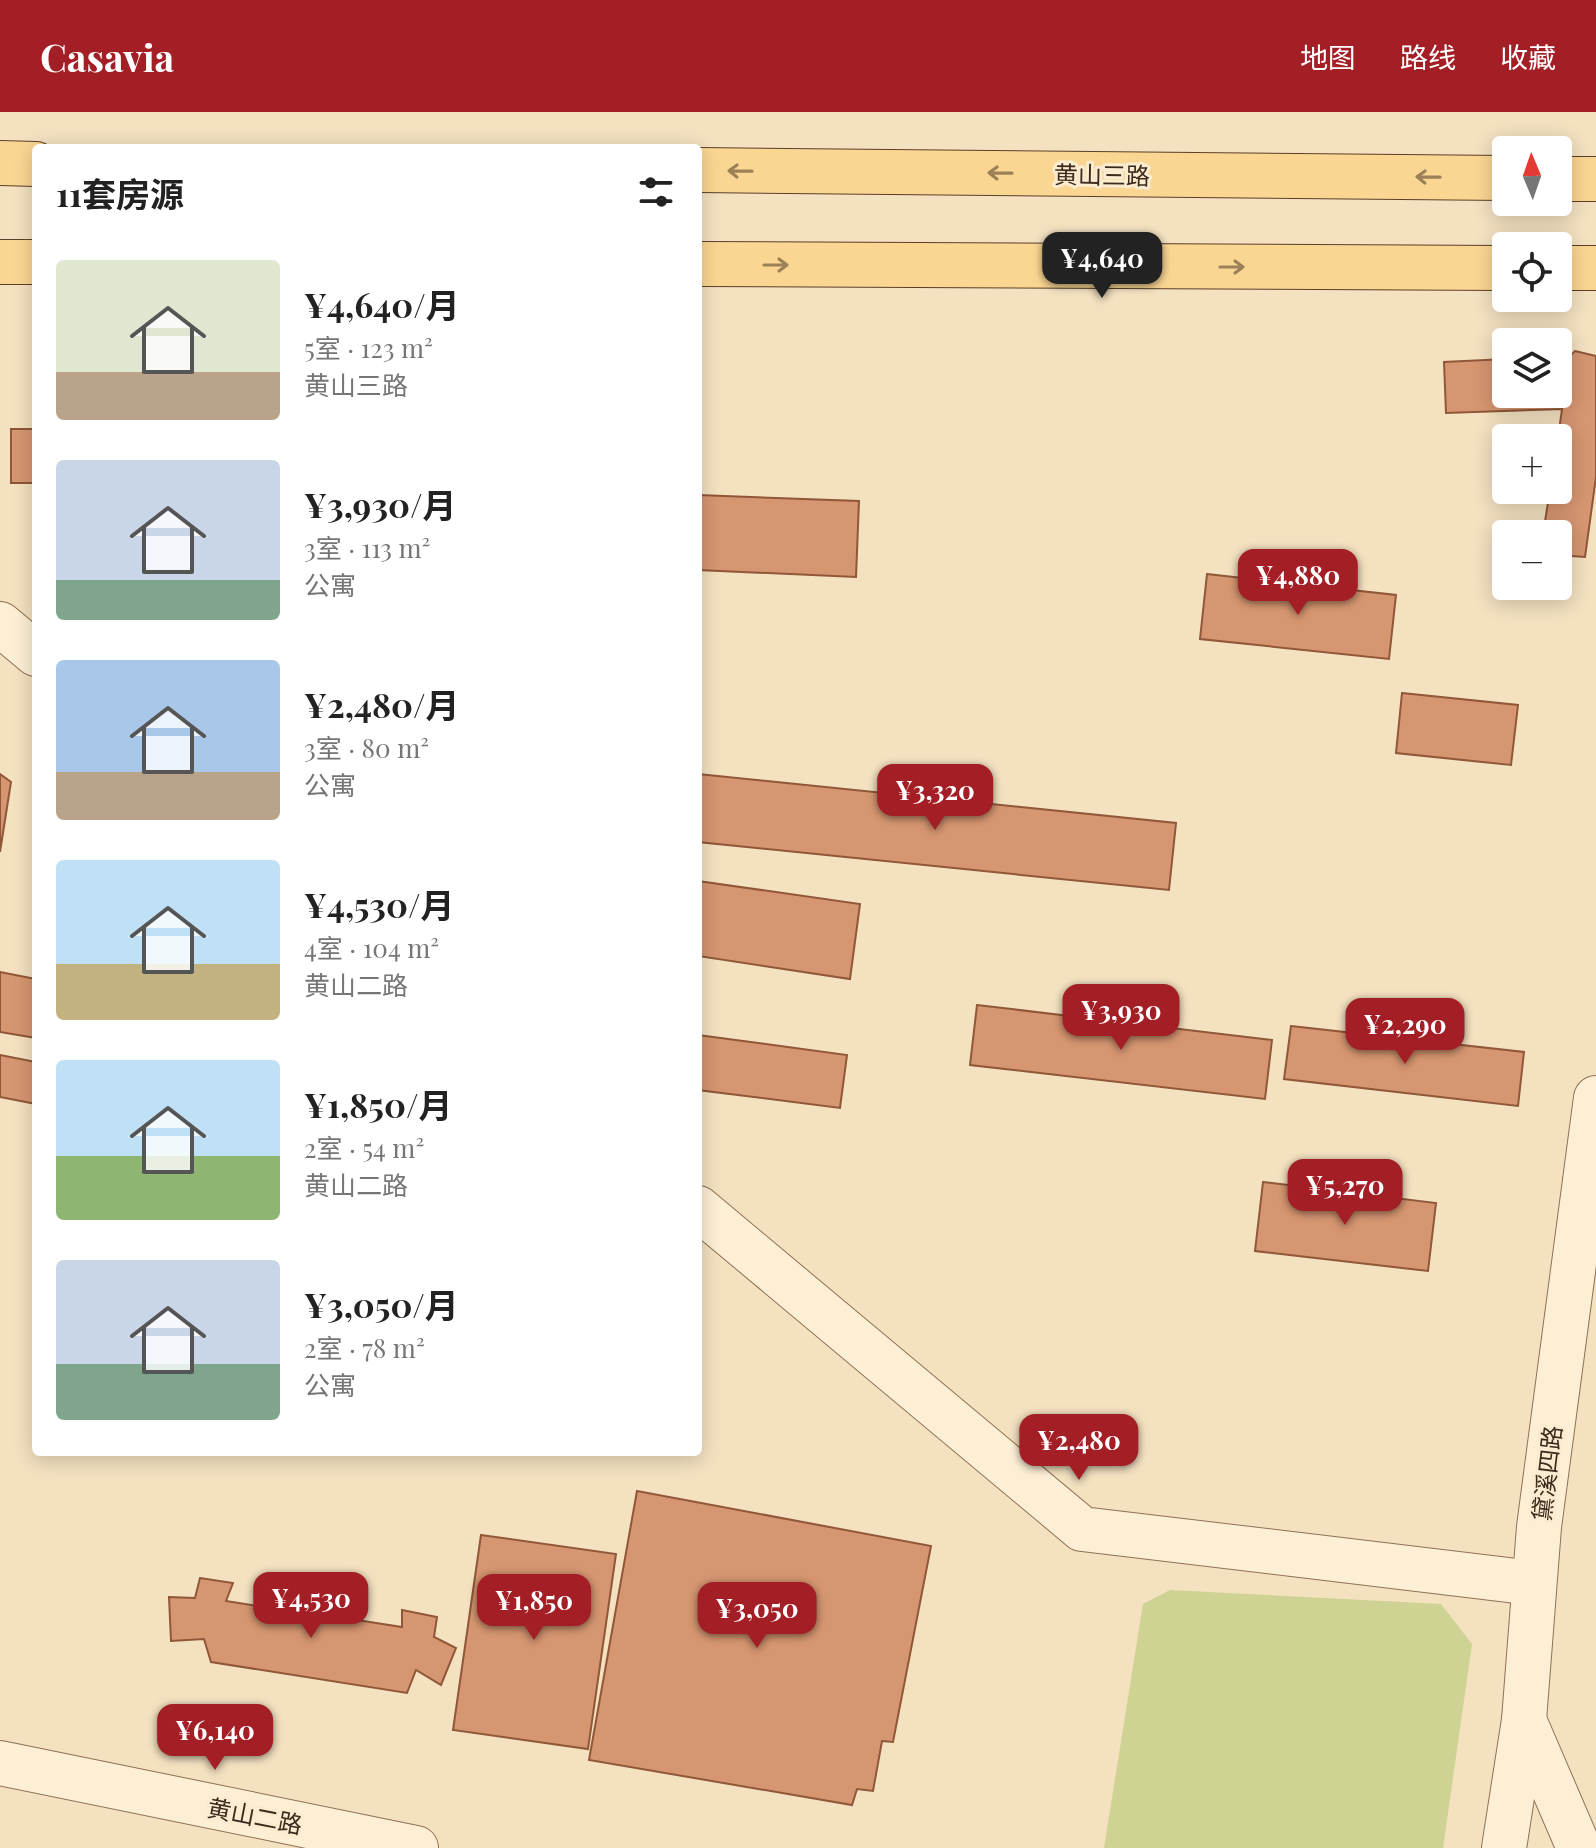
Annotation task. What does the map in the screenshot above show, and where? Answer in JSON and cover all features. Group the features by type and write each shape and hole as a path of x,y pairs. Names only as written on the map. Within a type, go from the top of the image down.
{"main road":[{"path":"0,163 32,164"},
{"name":"黄山三路","path":"702,170 1492,178"},
{"path":"1572,179 1596,179"},
{"path":"0,262 32,262"},
{"path":"702,264 1492,268"},
{"path":"1572,268 1596,268"}],"street":[{"path":"0,624 32,651"},
{"name":"黛溪四路","path":"1504,1848 1524,1720 1539,1527 1596,1098"},
{"path":"702,1211 1082,1529 1534,1583"},
{"path":"1524,1720 1579,1848"},
{"name":"黄山二路","path":"0,1763 416,1848"}],"green space":[{"path":"1170,1590 1441,1604 1472,1644 1443,1848 1104,1848 1143,1604"}],"building":[{"path":"1575,351 1596,356 1596,477 1585,557 1572,556 1572,520 1545,520 1548,504 1572,504 1572,424 1560,424 1562,409 1446,413 1444,362 1492,360 1492,408 1572,408 1572,354"},
{"path":"11,429 32,429 32,483 11,483"},
{"path":"702,495 859,501 856,577 702,570"},
{"path":"1207,574 1396,595 1389,659 1200,639"},
{"path":"1402,693 1518,705 1511,765 1396,753"},
{"path":"0,774 11,782 0,852"},
{"path":"702,774 1176,823 1169,890 702,842"},
{"path":"702,882 860,904 850,979 702,957"},
{"path":"0,972 32,978 32,1037 0,1032"},
{"path":"977,1005 1272,1040 1265,1099 970,1065"},
{"path":"1291,1026 1524,1052 1518,1106 1284,1079"},
{"path":"702,1036 847,1055 840,1108 702,1091"},
{"path":"0,1055 32,1061 32,1103 0,1097"},
{"path":"1263,1182 1436,1203 1428,1271 1255,1251"},
{"path":"637,1491 931,1546 893,1742 882,1741 873,1791 857,1789 852,1805 589,1760"},
{"path":"481,1535 616,1554 588,1749 453,1730"},
{"path":"200,1578 233,1583 226,1601 297,1612 302,1595 332,1599 331,1616 402,1627 402,1610 437,1617 434,1637 456,1648 441,1685 416,1670 407,1693 211,1662 204,1639 171,1641 169,1597 195,1598"}]}
